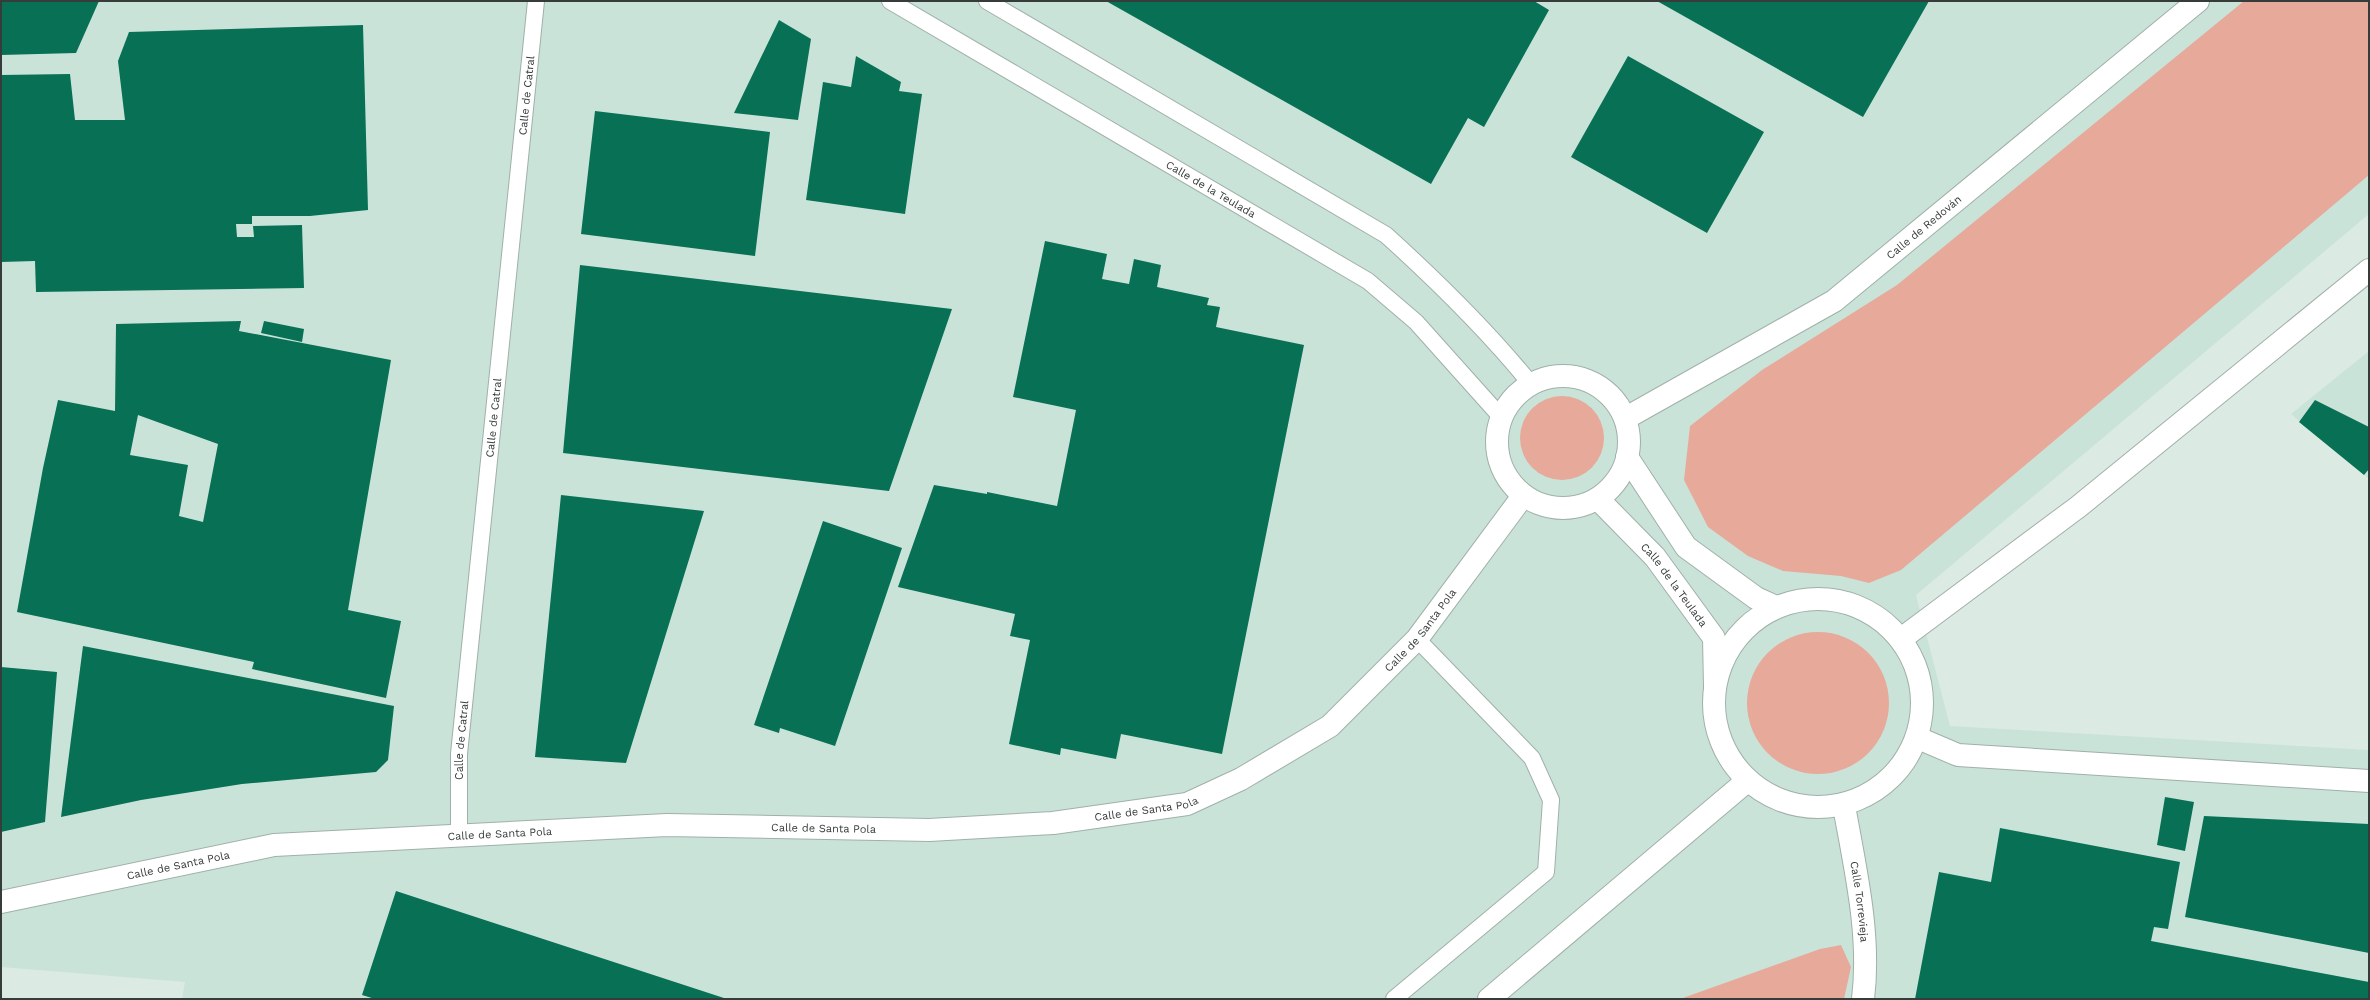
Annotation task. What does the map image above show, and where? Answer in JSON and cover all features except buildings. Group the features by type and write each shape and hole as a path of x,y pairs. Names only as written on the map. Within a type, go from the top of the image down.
{"street":[{"name":"Calle de Redován","path":"1626,418 1834,301 2198,1"},
{"path":"1901,639 2078,507 2369,270"},
{"path":"1552,376 1580,376 1597,384 1615,400 1626,418 1630,441 1625,467 1611,489 1598,499 1577,508 1544,506 1523,496 1507,479 1500,464 1496,441 1501,417 1512,397 1530,383 1552,376"},
{"path":"1627,457 1686,547 1756,598 1776,607"},
{"name":"Calle de Santa Pola","path":"1,902 274,845 667,825 929,830 1053,823 1188,804 1241,779 1330,726 1417,639 1523,496"},
{"name":"Calle de la Teulada","path":"1598,499 1655,557 1714,638 1715,720 1726,753 1747,781 1776,800 1810,808 1844,806"},
{"path":"1715,686 1726,653 1747,626 1776,607 1809,598 1844,601 1876,616 1901,639 1918,669 1924,704 1918,738 1901,768 1876,792 1844,806"},
{"path":"1918,738 1958,755 2369,781"},
{"path":"1489,999 1747,781"},
{"name":"Calle Torrevieja","path":"1844,806 1861,905 1866,978 1863,999"}],"lane":[{"name":"Calle de Catral","path":"459,835 459,754 536,1"},
{"name":"Calle de la Teulada","path":"890,1 1368,281 1416,322 1501,417"},
{"path":"987,1 1386,235 1441,285 1492,338 1530,383"},
{"path":"1394,999 1546,872 1550,831 1551,800 1532,758 1417,639"}],"shaded area":[{"path":"1,1 2369,1 2369,214 1916,595 1950,726 2369,750 2369,999 182,999 185,982 1,967"},
{"path":"2244,1 2369,1 2369,175 1901,570 1869,583 1841,576 1783,571 1748,556 1708,527 1684,480 1690,426 1762,370 1897,285"},
{"path":"2369,351 2369,479 2291,414"},
{"path":"1562,396 1578,399 1592,408 1601,422 1604,438 1601,454 1592,468 1578,477 1562,480 1546,477 1532,468 1523,454 1520,438 1523,422 1532,408 1546,399"},
{"path":"1811,632 1825,632 1852,640 1873,658 1884,676 1888,689 1888,717 1881,737 1863,758 1852,766 1839,771 1825,774 1811,774 1784,766 1763,748 1755,737 1750,724 1747,710 1747,696 1755,669 1773,648 1784,640 1797,635"},
{"path":"1841,945 1851,967 1844,999 1680,999 1820,949"}]}
